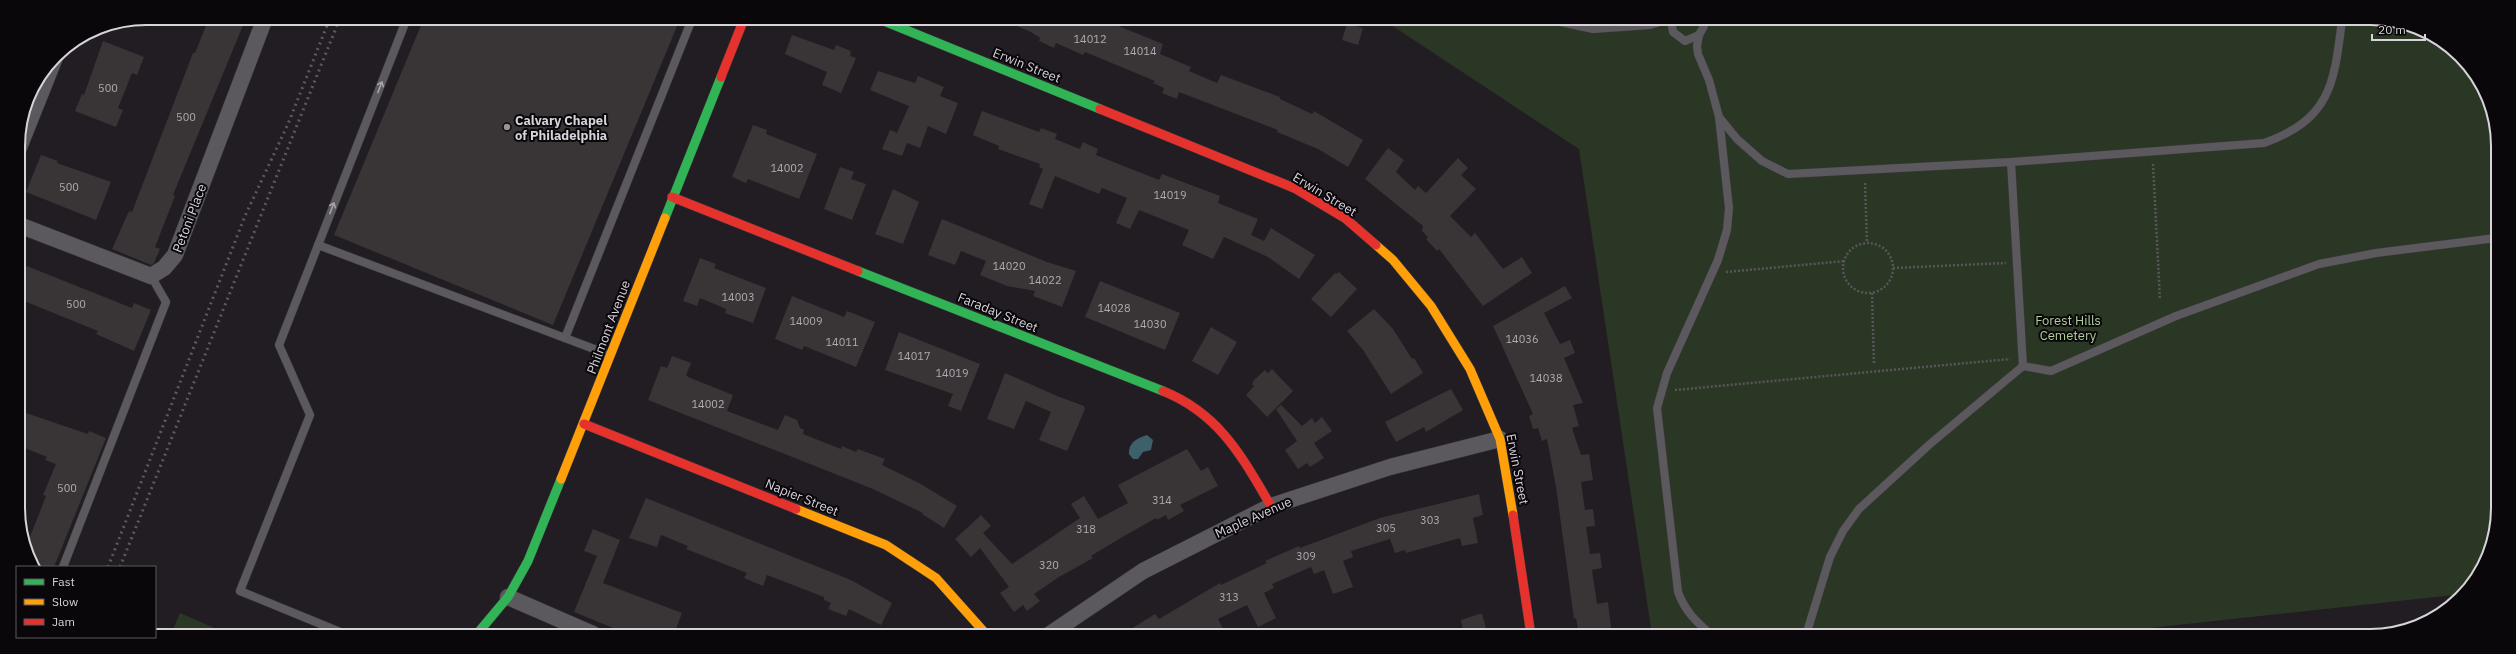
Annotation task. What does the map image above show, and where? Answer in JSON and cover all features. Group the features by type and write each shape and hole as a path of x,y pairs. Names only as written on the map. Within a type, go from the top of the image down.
{"street":[{"name":"Petoni Place","path":"152,276 164,268 174,256 262,25"},
{"name":"Philmont Avenue","path":"481,629 508,597 528,561 584,424 672,197 742,25"},
{"name":"Erwin Street","path":"895,25 1294,188 1346,219 1393,260 1431,306 1470,369 1500,439 1521,558 1530,629"},
{"path":"26,130 48,75"},
{"name":"Faraday Street","path":"672,197 1175,396 1211,420 1238,449 1271,506"},
{"path":"25,227 152,276"},
{"name":"Napier Street","path":"584,424 886,545 936,578 982,629"},
{"name":"Maple Avenue","path":"1057,629 1143,571 1271,506 1390,467 1500,439"},
{"path":"508,597 582,629"}],"lane":[{"path":"333,629 240,591 310,415 279,345 404,25"},
{"path":"565,338 690,25"},
{"path":"1575,25 1593,29 1650,25 1663,28 1685,41 1698,54"},
{"path":"1671,25 1676,36"},
{"path":"1704,25 1697,46 1698,54 1709,80 1719,117 1729,208 1727,230 1712,273 1661,391 1657,408 1678,592 1683,606 1690,615 1705,629"},
{"path":"1719,117 1737,139 1762,161 1788,174 2011,162 2264,143 2286,135 2303,124 2318,110 2327,93 2336,68 2341,25"},
{"path":"1685,41 1700,35"},
{"path":"2011,162 2023,362"},
{"path":"2023,362 2051,371 2176,316 2319,264 2376,252 2491,239"},
{"path":"318,244 611,355"},
{"path":"63,566 166,302 152,276"},
{"path":"1808,629 1830,557 1843,531 1859,509 2023,362"}],"path":[{"path":"2153,152 2160,300"},
{"path":"1865,170 1867,243"},
{"path":"1867,243 1883,248 1889,254 1893,268 1886,286 1872,293 1864,293 1850,286 1844,272 1844,261 1851,250 1867,243"},
{"path":"1712,273 1844,261"},
{"path":"1893,268 2018,262"},
{"path":"1872,293 1874,365"},
{"path":"1661,391 2023,362"}],"green space":[{"name":"Forest Hills Cemetery","path":"1391,25 2370,25 2394,27 2424,37 2456,60 2475,85 2485,107 2491,138 2491,516 2489,532 2479,562 2466,582 2455,595 2140,629 1651,629 1579,149"},
{"path":"180,613 217,629 173,629"}],"water":[{"path":"1147,435 1153,440 1151,450 1143,452 1138,459 1133,459 1129,454 1130,447 1137,439"}],"building":[{"path":"206,25 243,25 173,195 175,196 155,247 160,249 154,263 151,265 112,249 129,211 132,212 193,53 195,53"},
{"name":"Calvary Chapel of Philadelphia","path":"421,25 678,25 553,325 334,235"},
{"path":"1014,25 1116,25 1163,44 1160,54 1191,67 1189,71 1217,83 1221,75 1280,97 1280,99 1312,114 1314,111 1363,140 1348,167 1318,149 1277,132 1278,130 1179,92 1177,99 1162,93 1164,88 1153,83 1155,81 1085,52 1083,55 1056,43 1054,48 1039,41 1040,38 1031,32"},
{"path":"1347,25 1363,28 1358,45 1342,40"},
{"path":"792,35 834,50 836,45 851,51 850,56 856,58 841,93 822,85 827,72 785,54"},
{"path":"103,41 144,57 137,75 132,73 118,108 123,110 116,127 75,111 82,94 84,95"},
{"path":"878,71 915,83 918,76 944,87 940,96 958,103 946,134 928,126 920,148 907,143 902,156 882,149 890,130 897,133 909,106 870,90"},
{"path":"982,111 1039,132 1041,128 1057,134 1055,139 1080,149 1083,142 1098,149 1096,155 1159,180 1162,174 1220,196 1218,203 1258,219 1251,235 1264,241 1271,228 1315,255 1299,279 1268,257 1224,237 1213,259 1182,245 1189,230 1139,210 1130,229 1116,223 1127,198 1102,188 1099,194 1055,176 1042,209 1029,204 1043,169 1039,167 1040,164 998,149 999,146 973,135"},
{"path":"753,125 767,130 766,134 817,154 799,199 748,179 746,183 732,177"},
{"path":"1388,148 1404,160 1396,172 1415,190 1418,186 1426,193 1458,158 1468,168 1461,175 1476,189 1450,216 1471,237 1475,233 1503,269 1522,257 1532,273 1483,306 1439,249 1437,251 1426,239 1428,237 1422,231 1423,226 1365,179"},
{"path":"41,155 58,161 57,163 111,182 96,220 26,192"},
{"path":"840,167 854,172 851,179 866,184 852,220 824,209"},
{"path":"893,189 919,202 903,244 875,234"},
{"path":"942,219 1047,262 1076,271 1062,307 1033,296 1035,291 1007,286 980,275 986,261 961,251 955,265 928,255"},
{"path":"700,258 716,264 714,268 766,288 753,323 725,313 726,309 700,298 697,306 683,301"},
{"path":"25,265 132,308 134,303 151,310 134,351 96,334 98,331 25,301"},
{"path":"1339,272 1357,289 1331,317 1311,299 1335,273 1337,274"},
{"path":"1100,281 1180,313 1165,350 1085,317"},
{"path":"1565,286 1572,298 1544,313 1560,344 1570,340 1575,353 1564,358 1583,403 1573,405 1579,426 1572,428 1581,455 1589,454 1593,480 1581,482 1585,510 1593,509 1595,526 1586,527 1590,554 1600,553 1602,568 1592,570 1597,604 1608,602 1611,629 1578,629 1576,618 1574,619 1556,487 1547,439 1542,441 1538,428 1533,429 1529,416 1533,414 1493,326"},
{"path":"792,296 844,317 847,311 875,322 856,367 804,346 802,350 775,339"},
{"path":"1374,309 1393,329 1412,359 1414,358 1423,373 1391,394 1363,350 1347,331"},
{"path":"1211,327 1237,342 1218,375 1192,361"},
{"path":"899,332 980,364 961,411 948,406 953,394 885,370"},
{"path":"672,356 691,363 686,375 688,377 733,395 727,411 778,430 785,415 797,420 800,428 804,430 803,434 841,449 842,446 856,452 858,449 885,459 882,465 919,483 957,506 944,528 922,514 923,513 873,489 648,400 661,366 667,368"},
{"path":"1272,369 1293,391 1267,417 1246,395 1254,386 1252,384 1254,380 1265,370 1268,373"},
{"path":"1005,373 1084,406 1085,409 1067,451 1039,440 1051,412 1026,401 1014,429 987,419"},
{"path":"1451,389 1463,410 1426,432 1424,427 1396,442 1385,422"},
{"path":"1281,405 1302,426 1312,418 1315,423 1322,417 1332,431 1314,443 1324,458 1310,467 1307,463 1298,469 1285,450 1297,441 1276,409"},
{"path":"25,413 88,434 89,431 106,438 54,566 39,566 29,539 46,496 43,495 56,464 45,460 47,457 25,448"},
{"path":"1187,449 1201,471 1208,467 1218,486 1180,505 1184,511 1168,520 1166,515 1157,520 1156,518 1091,556 1093,558 1059,577 1034,594 1040,601 1027,611 1023,605 1014,612 1000,593 1009,587 980,548 971,557 955,539 981,515 991,526 983,533 1012,564 1080,518 1071,504 1084,496 1098,519 1128,503 1118,485"},
{"path":"1479,494 1483,515 1473,518 1478,543 1462,546 1460,538 1406,553 1405,550 1395,553 1390,539 1351,551 1353,557 1343,561 1353,587 1333,594 1324,570 1314,574 1311,567 1272,584 1274,588 1264,593 1276,618 1258,627 1247,605 1218,619 1223,629 1131,629 1155,614 1159,619 1220,583 1221,585 1267,563 1265,561 1299,546 1300,548 1380,518"},
{"path":"646,498 851,580 892,603 881,625 849,609 846,616 828,609 831,603 824,600 824,597 767,575 763,586 744,578 747,573 686,549 688,546 661,535 657,547 629,538"},
{"path":"593,529 620,540 603,583 682,613 676,629 616,629 574,612 597,556 584,551"},
{"path":"1482,614 1486,629 1463,629 1461,620"}],"railway":[{"path":"108,566 245,216 288,124 327,25"},
{"path":"120,566 337,25"}],"traffic: fast":[{"path":"894,25 1100,109"},
{"path":"665,218 721,77"},
{"path":"858,271 1163,391"},
{"path":"481,629 508,597 528,561 561,479"}],"traffic: slow":[{"path":"561,479 665,218"},
{"path":"1376,245 1393,260 1431,306 1470,369 1500,439 1513,515"},
{"path":"796,509 886,545 936,578 982,629"}],"traffic: jam":[{"path":"721,77 742,25"},
{"path":"1100,109 1294,188 1346,219 1376,245"},
{"path":"672,197 858,271"},
{"path":"1163,391 1200,412 1215,425 1239,454 1271,506"},
{"path":"584,424 796,509"},
{"path":"1513,515 1530,629"}],"place":[{"name":"Calvary Chapel of Philadelphia","path":"507,127"}]}
